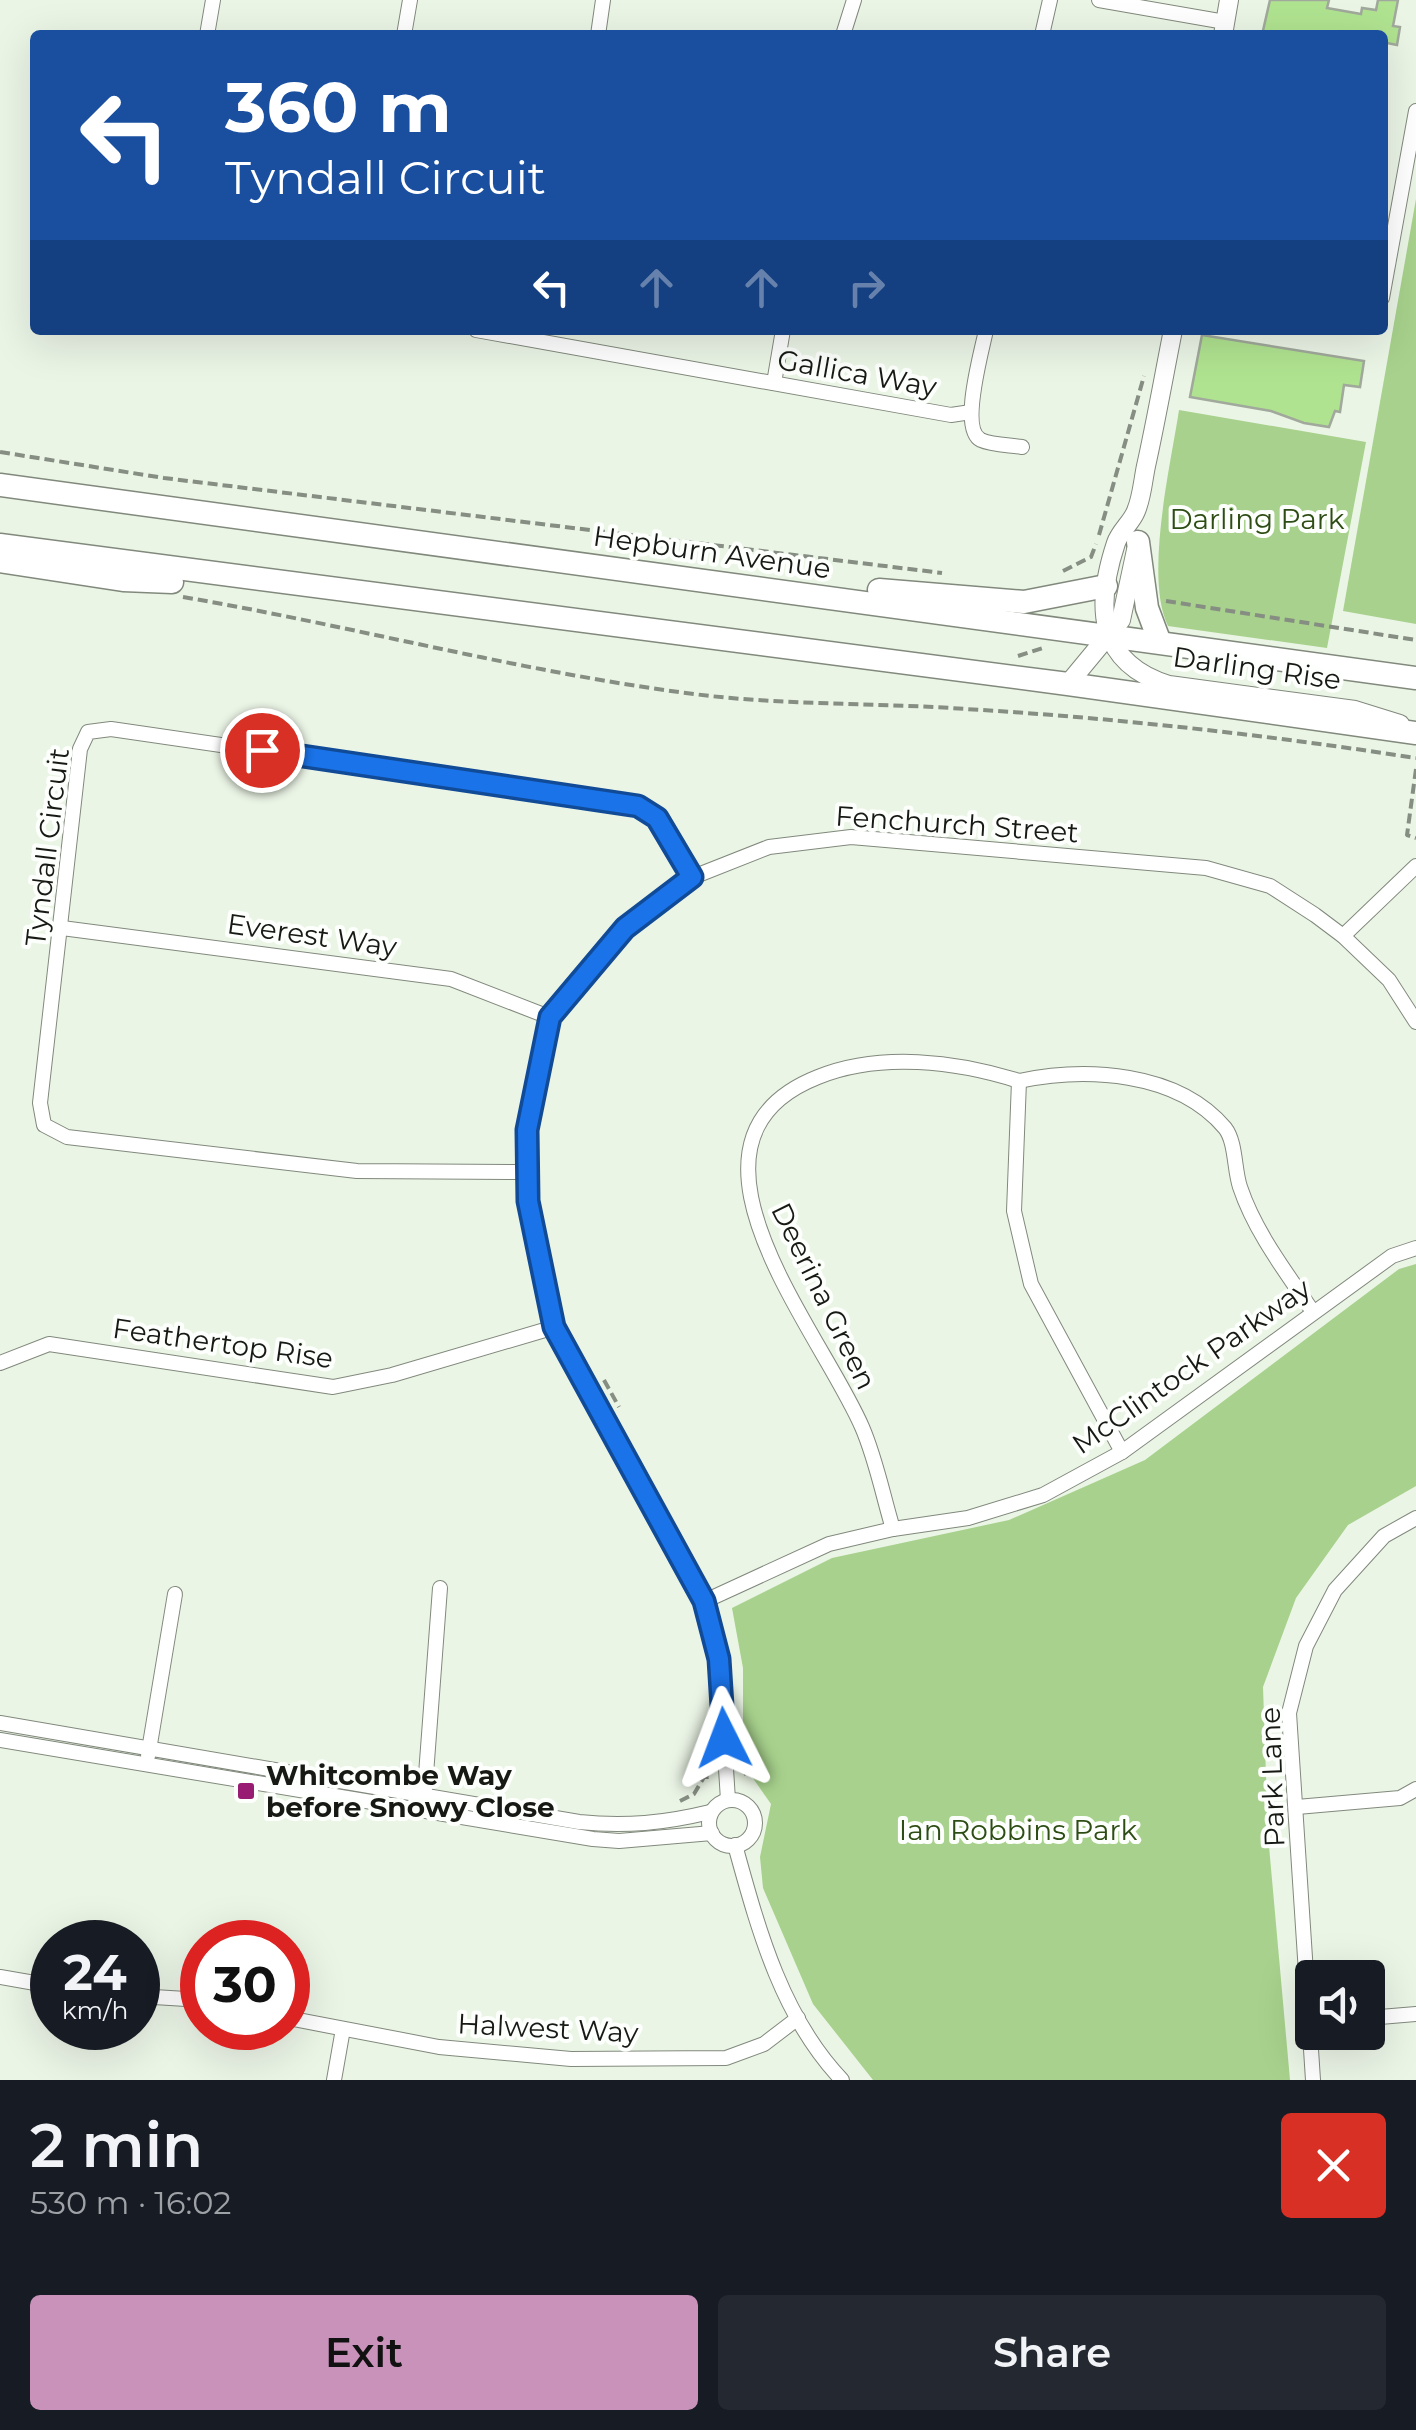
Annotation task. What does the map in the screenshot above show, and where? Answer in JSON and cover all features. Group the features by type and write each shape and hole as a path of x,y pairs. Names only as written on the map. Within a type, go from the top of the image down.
{"main road":[{"name":"Hepburn Avenue","path":"0,485 1416,678"},
{"path":"1138,542 1147,608 1159,640"},
{"path":"0,544 1413,733"},
{"path":"0,561 123,580 178,583 204,574"},
{"path":"786,592 826,586 1024,602 1106,586"}],"street":[{"path":"208,30 213,0"},
{"path":"405,30 410,0"},
{"path":"599,30 604,0"},
{"path":"845,30 854,0"},
{"path":"1043,30 1050,0"},
{"path":"1099,0 1224,28 1229,0"},
{"path":"1388,265 1416,111"},
{"path":"774,384 782,335"},
{"name":"Gallica Way","path":"549,336 774,384 950,415 971,412 985,335"},
{"path":"1068,684 1122,620 1138,542 1136,511 1172,335"},
{"path":"971,412 972,430 980,440 1022,448"},
{"path":"1110,636 1102,617 1106,586 1117,540 1136,511"},
{"name":"Darling Rise","path":"1110,636 1126,663 1142,677 1169,685 1355,710 1396,721 1413,733"},
{"name":"Tyndall Circuit","path":"529,1172 357,1171 67,1138 44,1125 40,1103 80,749 88,732 111,729 638,806 657,818 692,877"},
{"name":"Fenchurch Street","path":"728,1800 719,1659 704,1601 554,1327 528,1201 527,1130 550,1017 625,928 692,877 769,847 851,837 1206,868 1270,886 1343,936 1388,980 1416,1022"},
{"path":"1343,936 1416,866"},
{"name":"Everest Way","path":"62,928 451,979 550,1017"},
{"name":"Deerina Green","path":"893,1529 862,1428 761,1232 750,1199 746,1166 751,1136 772,1106 792,1087 863,1063 986,1070 1019,1081"},
{"path":"1122,1452 1032,1284 1014,1212 1019,1081 1062,1072 1142,1080 1189,1096 1227,1130 1240,1186 1264,1238 1313,1312"},
{"name":"McClintock Parkway","path":"704,1601 829,1544 968,1518 1043,1495 1122,1452 1392,1256 1416,1248"},
{"name":"Feathertop Rise","path":"0,1362 49,1344 334,1387 392,1375 554,1327"},
{"name":"Park Lane","path":"1307,1960 1289,1713 1306,1646 1335,1590 1384,1536 1416,1518"},
{"path":"423,1810 440,1588"},
{"path":"148,1758 175,1594"},
{"path":"0,1723 148,1758 593,1840 712,1832"},
{"path":"0,1740 425,1794 616,1826 665,1824 710,1812 728,1800 748,1806 754,1819 752,1833 735,1845 718,1841 712,1832 710,1812"},
{"path":"1297,1807 1400,1798 1416,1789"},
{"path":"735,1845 767,1957 798,2018 842,2080"},
{"path":"0,1978 30,1983"},
{"path":"1385,2017 1416,2014"},
{"name":"Halwest Way","path":"310,2022 439,2048 572,2058 726,2058 764,2044 798,2018"},
{"path":"334,2080 344,2029"},
{"name":"Park Lane","path":"1312,2050 1313,2080"}],"path":[{"path":"1049,576 1090,557 1145,372"},
{"path":"0,452 164,478 956,575"},
{"path":"1063,570 1074,594"},
{"path":"170,595 282,614 483,659 712,696 1108,720 1416,758"},
{"path":"1147,608 1170,600 1416,640"},
{"path":"1416,770 1407,835 1416,838"},
{"path":"602,1377 620,1410"},
{"path":"669,1804 694,1794 704,1777 726,1778 749,1772 740,1748"}],"green space":[{"path":"1416,199 1416,624 1343,611"},
{"name":"Darling Park","path":"1179,410 1366,442 1327,648 1168,626 1161,605 1159,550"},
{"name":"Ian Robbins Park","path":"1416,1264 1416,1486 1348,1525 1296,1598 1263,1687 1268,1835 1290,2080 873,2080 813,2004 763,1888 760,1857 771,1804 743,1764 743,1668 732,1608 832,1558 1009,1520 1145,1460 1399,1269"}],"building":[{"path":"1270,0 1329,0 1327,8 1361,14 1362,8 1376,10 1378,0 1398,0 1393,26 1400,27 1397,45 1388,43 1388,30 1263,30"},
{"path":"1202,335 1364,361 1360,387 1344,385 1340,412 1335,411 1329,427 1271,411 1190,397"}],"place":[{"name":"Whitcombe Way before Snowy Close","path":"246,1791"}],"route":[{"path":"262,750 638,806 657,818 692,877 625,928 550,1017 527,1130 528,1201 554,1327 704,1601 719,1659 724,1738"}]}
